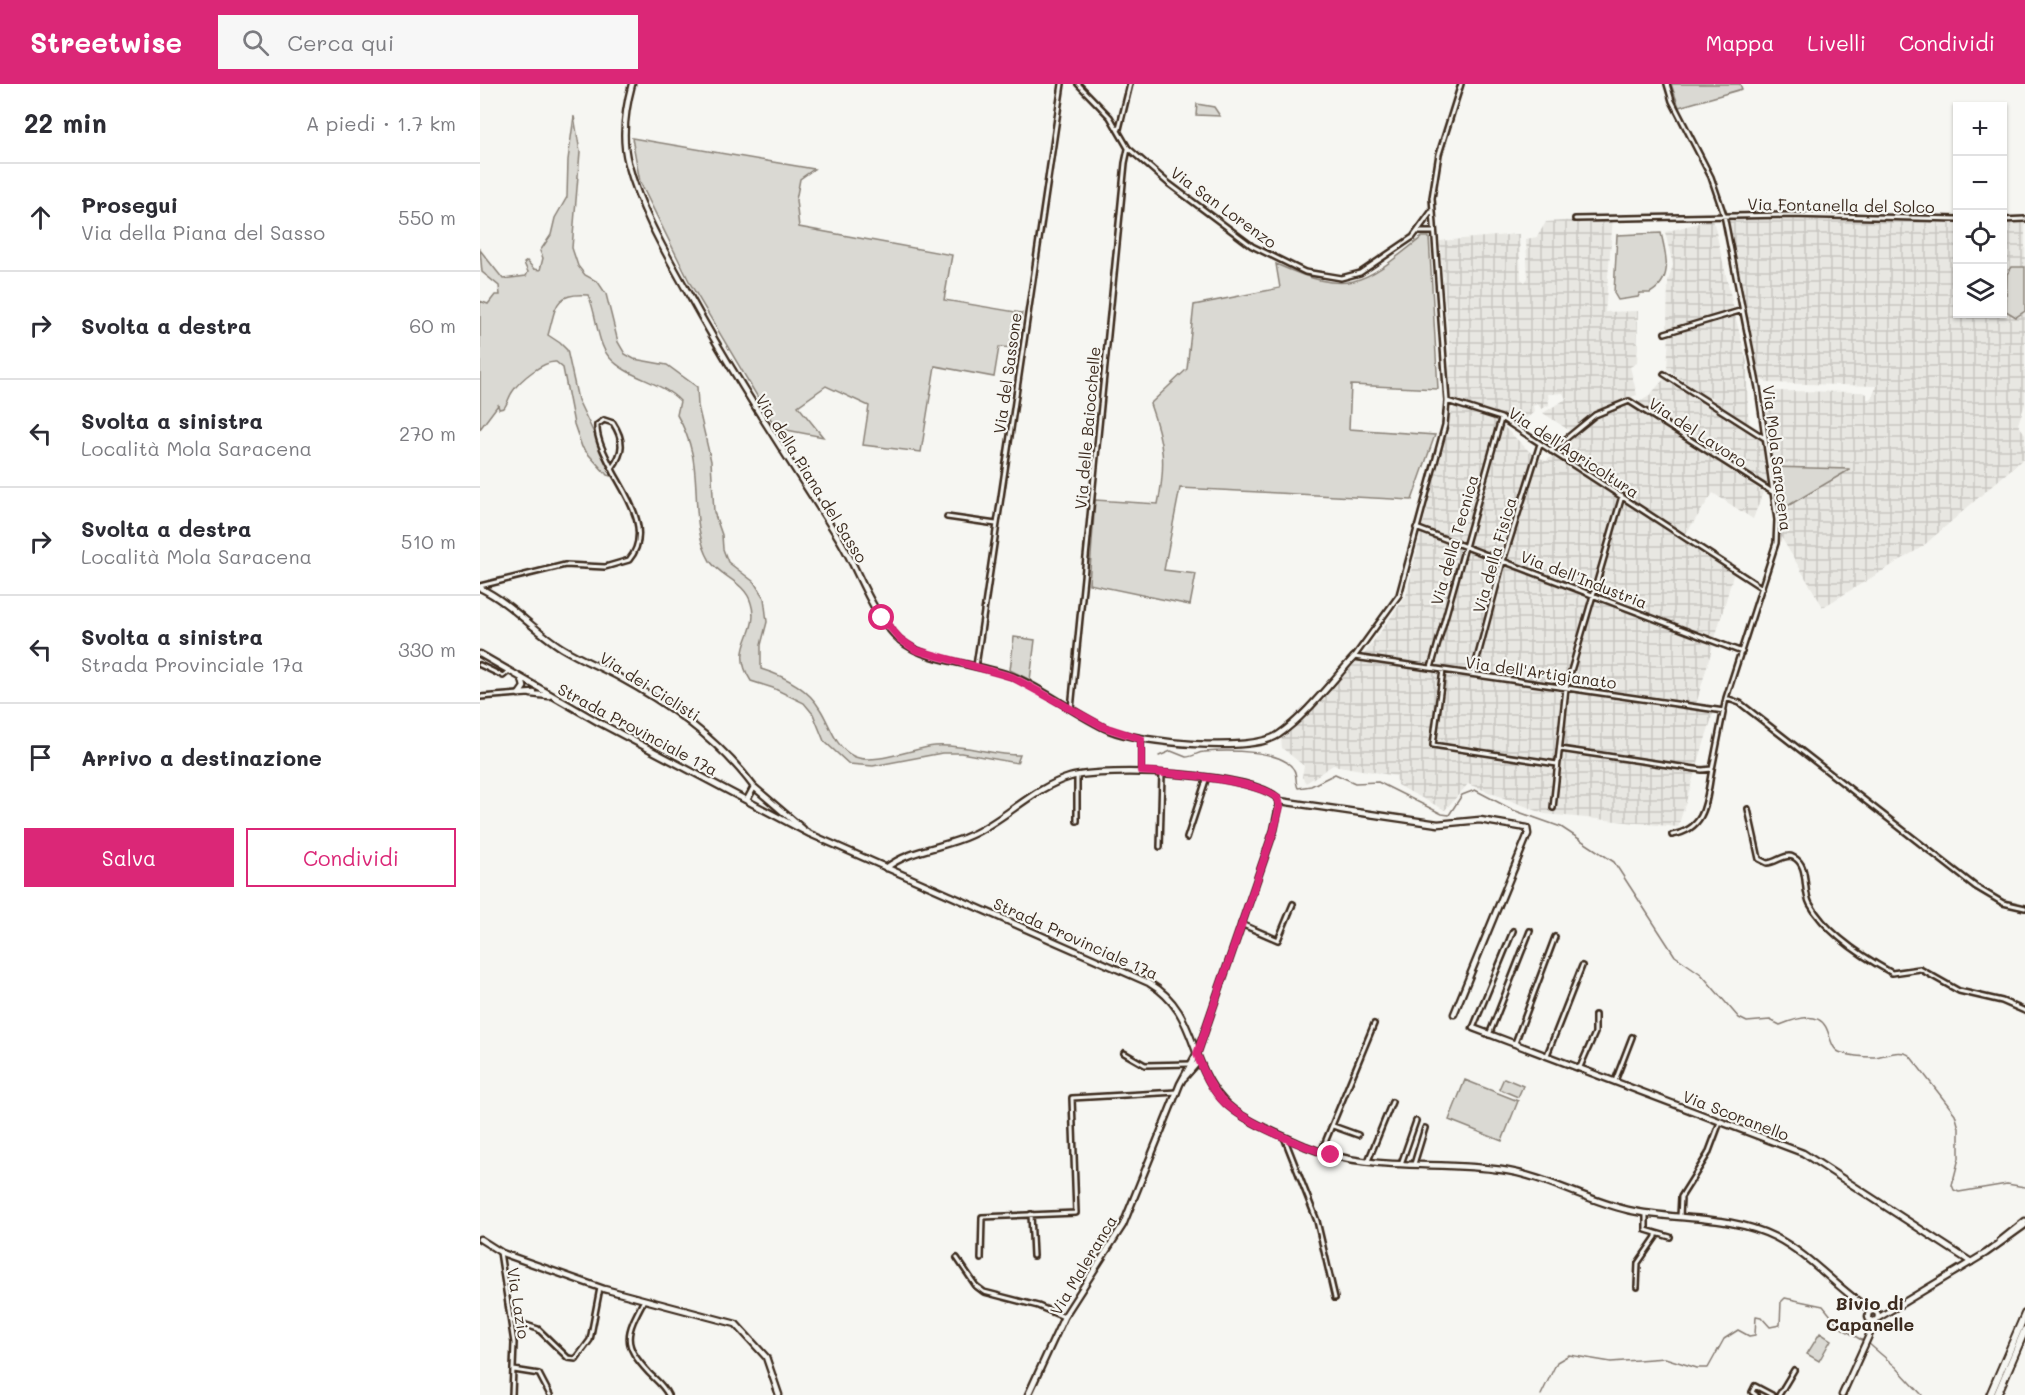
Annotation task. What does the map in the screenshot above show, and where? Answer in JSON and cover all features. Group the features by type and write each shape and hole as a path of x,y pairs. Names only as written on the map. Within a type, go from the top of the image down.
{"highway":[{"path":"1990,1395 2025,1314"},
{"path":"1997,1395 2025,1330"}],"street":[{"name":"Via della Piana del Sasso","path":"632,84 626,109 624,140 635,186 676,273 752,405 837,535 868,595 893,632 916,650 1019,680 1110,730 1141,739 1221,744 1267,740 1290,725 1354,657"},
{"name":"Via del Sassone","path":"976,666 1062,84"},
{"name":"Via San Lorenzo","path":"1078,84 1107,113 1128,149 1186,197 1252,246 1311,274 1341,278 1356,275 1377,264 1417,233 1432,210"},
{"path":"1118,129 1130,84"},
{"path":"1354,657 1397,600 1445,427 1447,401 1432,210 1436,167 1461,84"},
{"name":"Via Mola Saracena","path":"1667,84 1672,100 1711,177 1724,215 1766,439 1774,493 1776,543 1726,698 1704,809 1696,826 1685,833 1672,835"},
{"name":"Via delle Baiocchelle","path":"1071,709 1128,149"},
{"name":"Via Fontanella del Solco","path":"1575,219 1724,215 1953,219"},
{"path":"2007,220 2025,219"},
{"path":"1417,233 1434,232"},
{"path":"1665,333 1743,310"},
{"path":"1664,374 1766,439"},
{"name":"Via dell'Agricoltura","path":"1447,401 1501,418 1762,588"},
{"name":"Via del Lavoro","path":"1551,451 1595,415 1629,401 1774,493"},
{"name":"Via della Tecnica","path":"1431,668 1501,418"},
{"path":"480,587 565,566 608,567 630,559 637,542 636,518 612,468 597,429 598,424 604,420 614,423 623,443 620,455 612,468"},
{"name":"Via della Fisica","path":"1473,674 1503,561 1540,444"},
{"path":"1553,808 1566,688 1622,496"},
{"path":"946,517 996,524"},
{"name":"Via dell'Industria","path":"1416,528 1742,652"},
{"name":"Via dei Ciclisti","path":"480,587 506,603 560,646 628,682 696,729 723,751 754,787 805,831"},
{"name":"Strada Provinciale 17a","path":"480,654 553,697 805,831 1156,987 1179,1008 1210,1084 1227,1104 1284,1136 1322,1152 1367,1163 1512,1172 1617,1207 1646,1213 1736,1224 1770,1234 1805,1257 1873,1316"},
{"name":"Via dell'Artigianato","path":"1354,657 1724,711"},
{"path":"480,665 501,676 509,671"},
{"path":"1443,670 1433,745 1557,764"},
{"path":"519,694 525,686 522,679"},
{"path":"519,694 538,688"},
{"path":"531,693 538,688"},
{"path":"480,697 531,693 553,697"},
{"path":"1726,698 1740,703 1976,886 2003,903 2025,908"},
{"path":"1141,739 1141,771"},
{"path":"1560,749 1702,770 1712,769"},
{"path":"886,868 901,858 972,835 1046,787 1077,776 1141,771 1207,777 1261,790 1274,795 1280,801 1436,824 1483,820 1527,828 1528,834 1454,1014"},
{"path":"1160,847 1162,773"},
{"path":"1077,776 1077,821"},
{"path":"1187,838 1207,777"},
{"path":"747,800 754,787"},
{"path":"1182,1080 1197,1054 1274,830 1280,801"},
{"path":"1748,809 1759,859 1767,863 1788,856 1796,859 1803,869 1805,893 1813,909 1824,922 1866,956 1893,974 1922,969 1961,991 1999,1000 2025,1011"},
{"path":"1241,924 1278,940 1293,904"},
{"path":"1473,1028 1513,931"},
{"path":"1488,1035 1530,931"},
{"path":"1515,1045 1555,937"},
{"path":"1547,1055 1582,966"},
{"path":"1580,1067 1595,1033 1595,1015"},
{"path":"1322,1152 1374,1024"},
{"name":"Via Scoranello","path":"1473,1028 1807,1155 1971,1262"},
{"path":"1616,1082 1632,1037"},
{"path":"1125,1053 1145,1065 1191,1064"},
{"path":"1182,1080 1199,1061"},
{"name":"Via Maleranca","path":"1028,1395 1064,1317 1119,1234 1182,1080"},
{"path":"981,1259 982,1218 1076,1213 1071,1098 1177,1092"},
{"path":"1367,1163 1392,1102"},
{"path":"1400,1165 1416,1121"},
{"path":"1680,1217 1681,1197 1707,1156 1720,1122"},
{"path":"1333,1126 1358,1135"},
{"path":"1413,1166 1425,1128"},
{"path":"1284,1136 1317,1221 1335,1298"},
{"path":"1646,1213 1647,1230 1670,1237"},
{"path":"1031,1214 1033,1256"},
{"path":"1986,1253 2025,1221"},
{"path":"1842,1395 1869,1334 1873,1316 1971,1262 2025,1226"},
{"path":"1638,1287 1638,1263 1655,1240 1656,1233"},
{"path":"480,1239 500,1252 600,1288 738,1325 766,1357 779,1395"},
{"name":"Via Lazio","path":"500,1252 511,1320 514,1370 512,1395"},
{"path":"957,1258 976,1286 984,1292 1038,1306 1064,1317"},
{"path":"511,1320 527,1323 539,1330 567,1357 575,1359 582,1354 590,1341 600,1288"},
{"path":"645,1299 630,1326 628,1342 636,1358 668,1395"},
{"path":"514,1370 539,1374 550,1395"},
{"path":"1779,1395 1794,1370"},
{"path":"1756,1395 1752,1392 1755,1386 1772,1395"}],"shaded area":[{"path":"1671,84 1740,84 1742,89 1679,107"},
{"path":"1197,104 1214,107 1220,116 1196,115"},
{"path":"574,116 580,152 572,248 578,266 585,275 598,282 606,294 618,342 625,354 634,359 667,365 697,387 698,406 711,461 714,512 722,535 723,549 728,562 754,582 764,598 767,622 761,645 761,669 786,679 809,694 841,747 861,759 882,758 926,747 946,746 1020,755 1017,763 961,753 942,753 873,766 849,764 824,741 813,714 804,703 773,688 751,681 743,658 752,623 751,603 744,590 715,567 704,549 698,522 692,453 677,415 680,401 672,394 625,370 609,357 599,335 588,295 568,296 562,299 555,310 548,335 567,350 578,400 612,471 611,476 607,475 582,447 574,424 563,368 556,362 539,368 526,377 513,391 504,408 499,409 498,405 480,429 480,301 488,304 495,295 500,295 499,286 482,272 480,250 503,279 526,276 528,272 524,263 527,261 534,269 540,270 543,258 540,251 551,235 555,218 567,197 568,160"},
{"path":"632,138 814,169 800,179 796,200 799,227 952,255 944,300 1022,313 1015,348 999,347 994,377 935,366 921,452 863,445 869,406 826,386 798,406 823,437 776,428 691,285 640,182"},
{"path":"1613,218 1605,312 1638,311 1637,363 1630,367 1637,395 1592,412 1570,431 1543,413 1566,399 1563,393 1548,394 1549,405 1541,409 1538,404 1533,406 1534,412 1521,423 1510,422 1500,414 1449,398 1446,380 1451,364 1440,241 1519,234 1521,279 1525,282 1528,278 1526,239 1537,237 1546,222"},
{"path":"1729,218 1953,223 1953,318 2007,318 2007,224 2025,222 2025,404 2018,424 2025,434 2025,457 1922,547 1823,607 1781,537 1779,511 1849,469 1772,467 1765,400 1770,393 1776,391 1862,392 1867,394 1867,399 1871,399 1877,386 1768,383 1759,378 1727,221"},
{"path":"1713,219 1734,310 1670,329 1667,327 1668,281 1673,265 1665,232"},
{"path":"1661,233 1666,258 1663,281 1650,293 1640,293 1638,297 1618,300 1614,293 1617,235"},
{"path":"1422,237 1429,237 1438,389 1351,385 1349,429 1435,435 1412,500 1180,488 1164,570 1196,574 1190,605 1089,584 1095,500 1158,504 1163,465 1161,442 1150,404 1187,369 1194,305 1280,288 1276,264 1322,280 1339,283 1354,281 1384,266"},
{"path":"2012,267 2025,267 2025,311 2016,317 2007,312 2007,274"},
{"path":"1735,315 1747,362 1748,417 1750,420 1748,424 1715,403 1712,397 1706,397 1667,369 1669,334"},
{"path":"1666,377 1757,435 1763,442 1769,487 1764,487 1637,403 1648,397"},
{"path":"1628,403 1763,492 1753,519 1713,493 1683,538 1734,572 1695,708 1714,711 1678,827 1545,814 1468,784 1445,810 1397,785 1396,776 1333,765 1306,783 1302,777 1304,766 1282,748 1281,738 1365,653 1406,596 1450,412 1455,407 1496,419 1530,452 1546,461 1595,417"},
{"path":"1772,467 1849,469 1849,470 1779,511"},
{"path":"1014,637 1035,640 1030,680 1010,670"},
{"path":"1504,1078 1523,1086 1518,1097 1499,1089"},
{"path":"1465,1080 1518,1101 1502,1141 1449,1120"},
{"path":"1820,1333 1831,1340 1819,1361 1807,1354"}],"waterway":[{"path":"1159,756 1171,751 1186,757 1213,751 1253,752 1288,763 1295,772 1298,788 1311,786 1335,774 1355,783 1378,782 1442,814 1449,815 1462,795 1475,790 1513,810 1561,827 1614,862 1675,956 1701,974 1739,1018 1747,1022 1770,1020 1780,1025 1813,1018 1821,1021 1826,1027 1832,1043 1842,1053 1874,1057 1902,1053 1910,1056 1955,1114 1959,1128 1959,1158 1952,1185 1954,1190 1959,1192 2007,1184 2025,1187"},
{"path":"1541,1395 1557,1362 1569,1355 1611,1362 1665,1358 1697,1368 1708,1368 1724,1339 1738,1330 1749,1336 1755,1335 1756,1316 1761,1317 1770,1327 1780,1325 1781,1302 1785,1298 1823,1306 1840,1327 1863,1341"},
{"path":"1868,1343 1896,1367 1922,1395"}],"district":[{"name":"Bivio di Capanelle","path":"1870,1313"}],"route":[{"path":"882,618 900,639 916,650 1000,672 1026,683 1093,722 1132,738 1141,739 1141,771 1214,778 1261,790 1278,798 1280,806 1274,830 1197,1054 1210,1084 1228,1106 1312,1149 1331,1155"}]}
